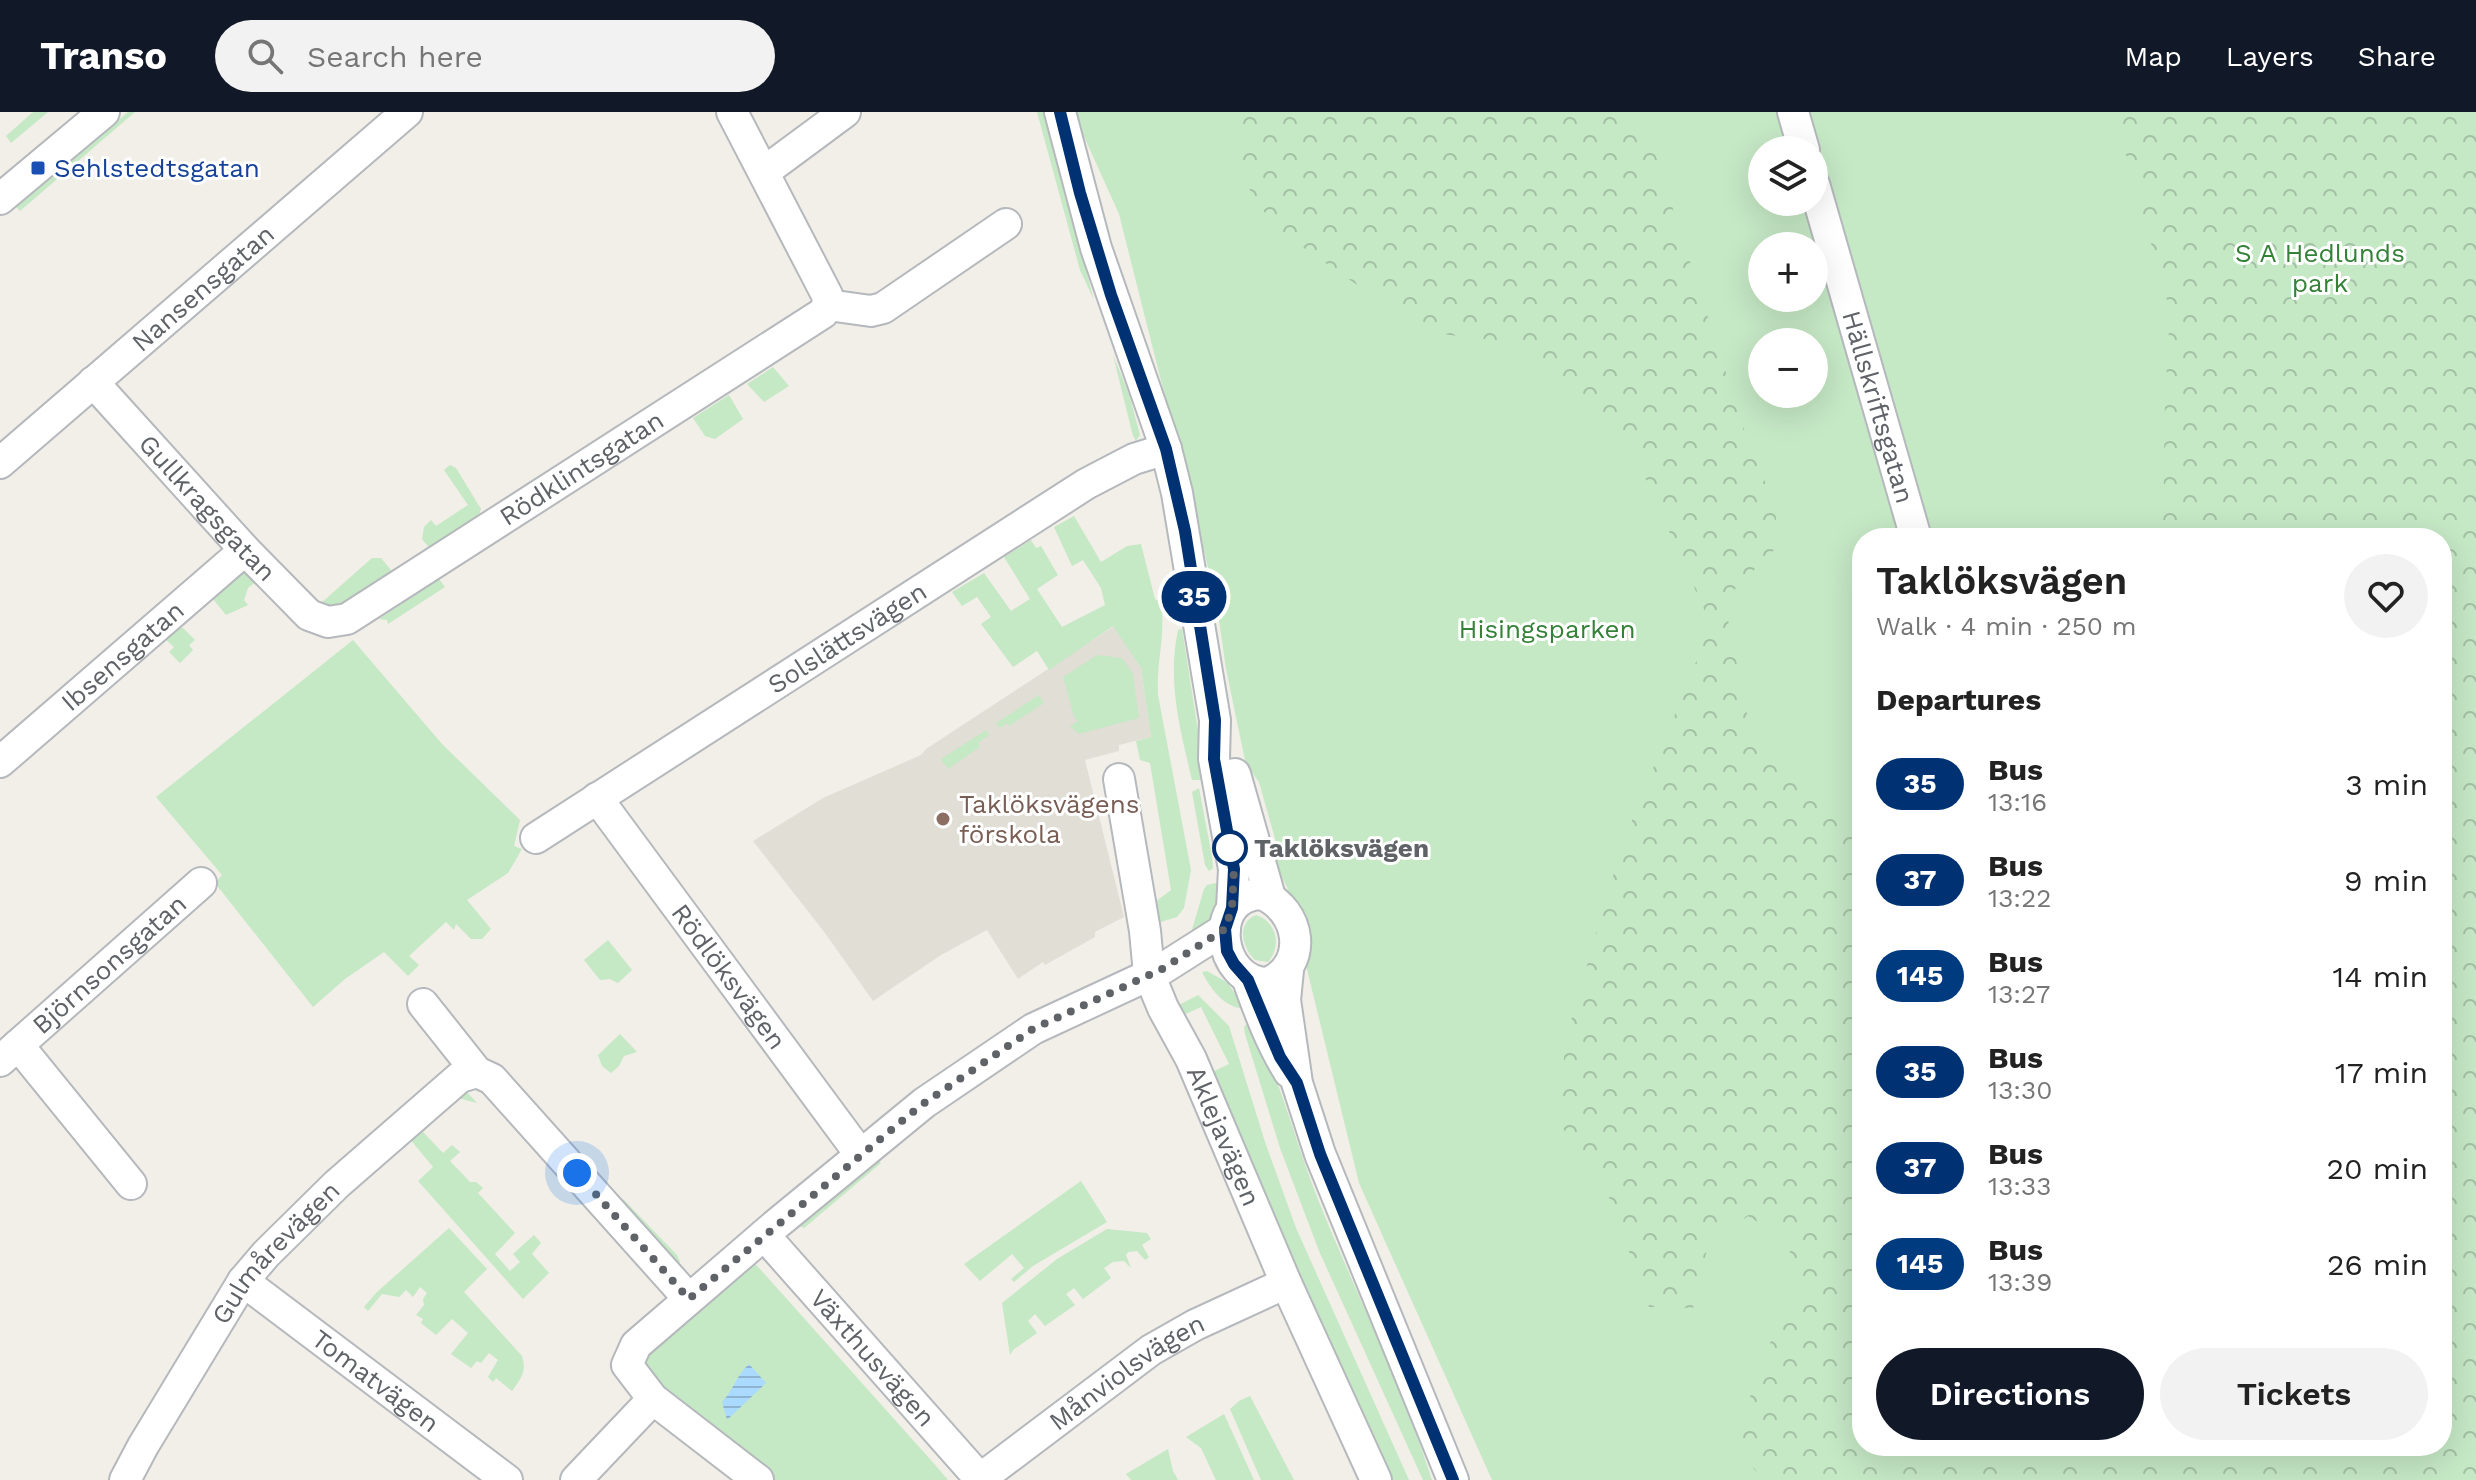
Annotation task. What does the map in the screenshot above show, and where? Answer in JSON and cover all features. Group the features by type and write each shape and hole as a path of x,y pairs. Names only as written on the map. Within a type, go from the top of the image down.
{"street":[{"path":"0,199 104,112"},
{"name":"Nansensgatan","path":"0,463 407,112"},
{"path":"732,112 827,295 828,305 871,311 883,308 1006,224"},
{"path":"764,172 845,112"},
{"path":"1060,112 1107,283 1166,449 1185,531 1215,720 1214,759 1234,869 1227,951 1241,972 1280,1057 1297,1083"},
{"path":"1793,112 1800,136"},
{"name":"Hällskriftsgatan","path":"1823,216 1913,528"},
{"name":"Rödklintsgatan","path":"328,622 347,619 821,315 828,305"},
{"name":"Gullkragsgatan","path":"93,382 245,550 309,615 328,622"},
{"name":"Solslättsvägen","path":"536,838 1086,484 1134,459 1166,449"},
{"name":"Ibsensgatan","path":"0,762 245,550"},
{"path":"1215,720 1230,752 1270,897 1284,909 1294,932 1294,954 1288,970 1285,1000 1297,1083 1320,1154 1453,1480"},
{"name":"Aklejavägen","path":"1119,779 1145,931 1163,1008 1191,1059 1286,1283 1376,1480"},
{"name":"Rödlöksvägen","path":"597,798 860,1154"},
{"name":"Björnsonsgatan","path":"131,1184 9,1053 201,883"},
{"path":"758,1480 653,1399 627,1365 636,1345 920,1106 1033,1029 1156,972 1228,919 1243,898 1252,895 1270,897"},
{"path":"1156,972 1213,962 1268,983 1288,970"},
{"path":"423,1004 477,1072 492,1079 689,1299"},
{"name":"Gulmårevägen","path":"125,1480 243,1281 266,1254 374,1150 460,1077 477,1072"},
{"name":"Växthusvägen","path":"764,1235 980,1480"},
{"name":"Tomatvägen","path":"243,1281 507,1480"},
{"name":"Månviolsvägen","path":"980,1480 1151,1350 1195,1325 1286,1283"},
{"path":"576,1480 653,1399"}],"shaded area":[{"name":"Taklöksvägens förskola","path":"1114,626 1141,668 1151,737 1119,745 1119,751 1085,760 1124,917 1095,932 1095,937 1045,965 1043,962 1018,979 987,930 941,955 873,1001 753,841 823,798 921,755"}],"green space":[{"path":"33,112 48,112 11,143 6,136"},
{"path":"128,112 135,112 20,211 16,207 22,202"},
{"path":"1037,112 1044,112 1094,300 1080,270"},
{"name":"Hisingsparken","path":"1073,112 2476,112 2476,1480 1492,1480 1359,1183 1287,887 1274,863 1277,846 1259,782 1246,765 1226,669 1216,599 1119,214"},
{"name":"S A Hedlunds park","path":"1231,112 1634,112 1653,147 1747,438 1775,506 1778,546 1724,600 1748,719 1794,774 1852,832 1852,1456 2452,1456 2452,528 2163,528 2170,311 2114,112 2476,112 2476,1480 1764,1480 1736,1449 1762,1354 1806,1291 1785,1240 1748,1216 1708,1245 1693,1308 1649,1307 1610,1199 1560,1124 1565,1041 1622,845 1711,625 1627,437 1509,342 1425,332 1275,228 1248,187"},
{"path":"1113,355 1129,394 1140,435 1136,441 1133,436"},
{"path":"773,367 789,386 764,402 747,384"},
{"path":"729,395 743,419 715,439 705,436 693,418"},
{"path":"450,465 456,468 481,509 477,522 432,551 422,539 424,527 431,520 436,526 468,505 444,470"},
{"path":"1074,516 1101,562 1127,546 1141,544 1155,599 1161,603 1158,695 1191,870 1184,908 1177,917 1154,924 1155,902 1171,890 1150,763 1140,760 1136,741 1151,737 1141,668 1113,626 1049,670 1037,651 1013,667 981,624 991,617 977,597 962,606 952,592 984,573 1011,611 1030,599 1004,557 1031,540 1036,548 1041,546 1058,575 1037,589 1062,627 1105,605 1101,588 1083,560 1072,566 1054,527"},
{"path":"372,558 381,558 394,574 340,608 320,604"},
{"path":"233,573 252,574 258,580 248,588 244,600 248,605 226,615 209,594"},
{"path":"439,579 445,587 388,624 387,620 379,619"},
{"path":"174,624 195,640 189,645 193,650 180,663 169,652 174,647 164,638"},
{"path":"1182,629 1205,775 1209,780 1192,780 1179,724 1174,668 1178,630"},
{"path":"353,640 442,744 520,820 514,846 522,849 508,873 467,900 491,929 482,939 471,939 456,924 454,930 446,922 409,956 419,965 408,976 384,952 345,979 313,1007 215,883 222,875 156,797"},
{"path":"1097,655 1122,658 1133,674 1139,718 1079,734 1070,726 1078,721 1074,717 1063,677"},
{"path":"1039,695 1044,703 1009,726 1007,723 1000,728 996,723"},
{"path":"986,730 989,735 978,743 980,747 948,769 941,759"},
{"path":"1199,788 1212,857 1213,868 1209,871 1205,865 1192,792"},
{"path":"1225,881 1212,919 1191,933 1204,889 1207,885"},
{"path":"1256,915 1269,923 1275,935 1275,949 1268,962 1255,960 1244,943 1243,930"},
{"path":"608,940 632,970 618,983 610,979 600,980 584,960"},
{"path":"1207,971 1228,983 1242,1005 1248,1008 1233,1006 1220,998 1202,972"},
{"path":"1198,995 1229,1026 1296,1228 1409,1480 1393,1480 1377,1444 1366,1439 1355,1416 1358,1404 1339,1365 1331,1364 1253,1167 1243,1162 1242,1140 1227,1102 1214,1094 1208,1074 1229,1064 1201,1007 1179,1017 1175,1007"},
{"path":"1251,1019 1270,1063 1317,1197 1392,1372 1432,1480 1423,1480 1319,1251 1280,1148 1245,1034 1244,1027"},
{"path":"620,1034 637,1052 624,1056 611,1073 602,1066 598,1055"},
{"path":"465,1090 477,1103 458,1098 423,1132 443,1153 452,1145 460,1152 450,1161 470,1182 476,1182 483,1188 478,1193 515,1233 495,1254 510,1271 520,1262 513,1254 534,1235 541,1243 532,1254 549,1273 523,1299 418,1181 433,1167 409,1138"},
{"path":"874,1156 881,1163 804,1228 797,1225"},
{"path":"1081,1181 1107,1222 1033,1266 1014,1282 1011,1279 1024,1268 1012,1254 980,1281 964,1264"},
{"path":"623,1199 677,1255 680,1262 677,1267 621,1203"},
{"path":"449,1228 487,1269 464,1292 522,1356 523,1371 512,1391 496,1378 493,1382 488,1377 498,1360 489,1353 481,1363 477,1361 471,1368 451,1354 468,1333 452,1319 436,1335 421,1323 423,1319 416,1315 424,1305 423,1299 427,1293 420,1287 413,1297 406,1290 399,1297 382,1294 368,1311 364,1307"},
{"path":"1107,1229 1147,1233 1151,1239 1142,1245 1149,1257 1145,1260 1137,1251 1128,1252 1126,1255 1131,1268 1124,1261 1113,1262 1104,1268 1111,1278 1083,1299 1074,1288 1066,1294 1075,1305 1045,1326 1035,1314 1028,1321 1037,1333 1010,1355 1002,1303 1057,1259"},
{"path":"751,1259 948,1480 768,1480 643,1374 643,1358"},
{"path":"1250,1396 1294,1480 1261,1480 1230,1409"},
{"path":"1224,1414 1254,1480 1216,1480 1201,1448 1186,1437"},
{"path":"1168,1449 1178,1480 1131,1480 1126,1474"}],"water":[{"path":"749,1364 766,1383 727,1420 722,1402"}],"bus line":[{"name":"35","path":"1060,112 1096,248 1166,449 1185,531 1215,720 1214,759 1234,869 1232,908 1225,929 1227,951 1248,980 1280,1057 1297,1083 1320,1154 1453,1480"}],"place":[{"name":"Sehlstedtsgatan","path":"38,168"},
{"name":"Taklöksvägens förskola","path":"943,819"},
{"name":"Taklöksvägen","path":"1230,848"}],"route":[{"path":"577,1173 689,1299 920,1106 1033,1029 1162,969 1225,929 1232,908 1234,869 1230,848"}]}
